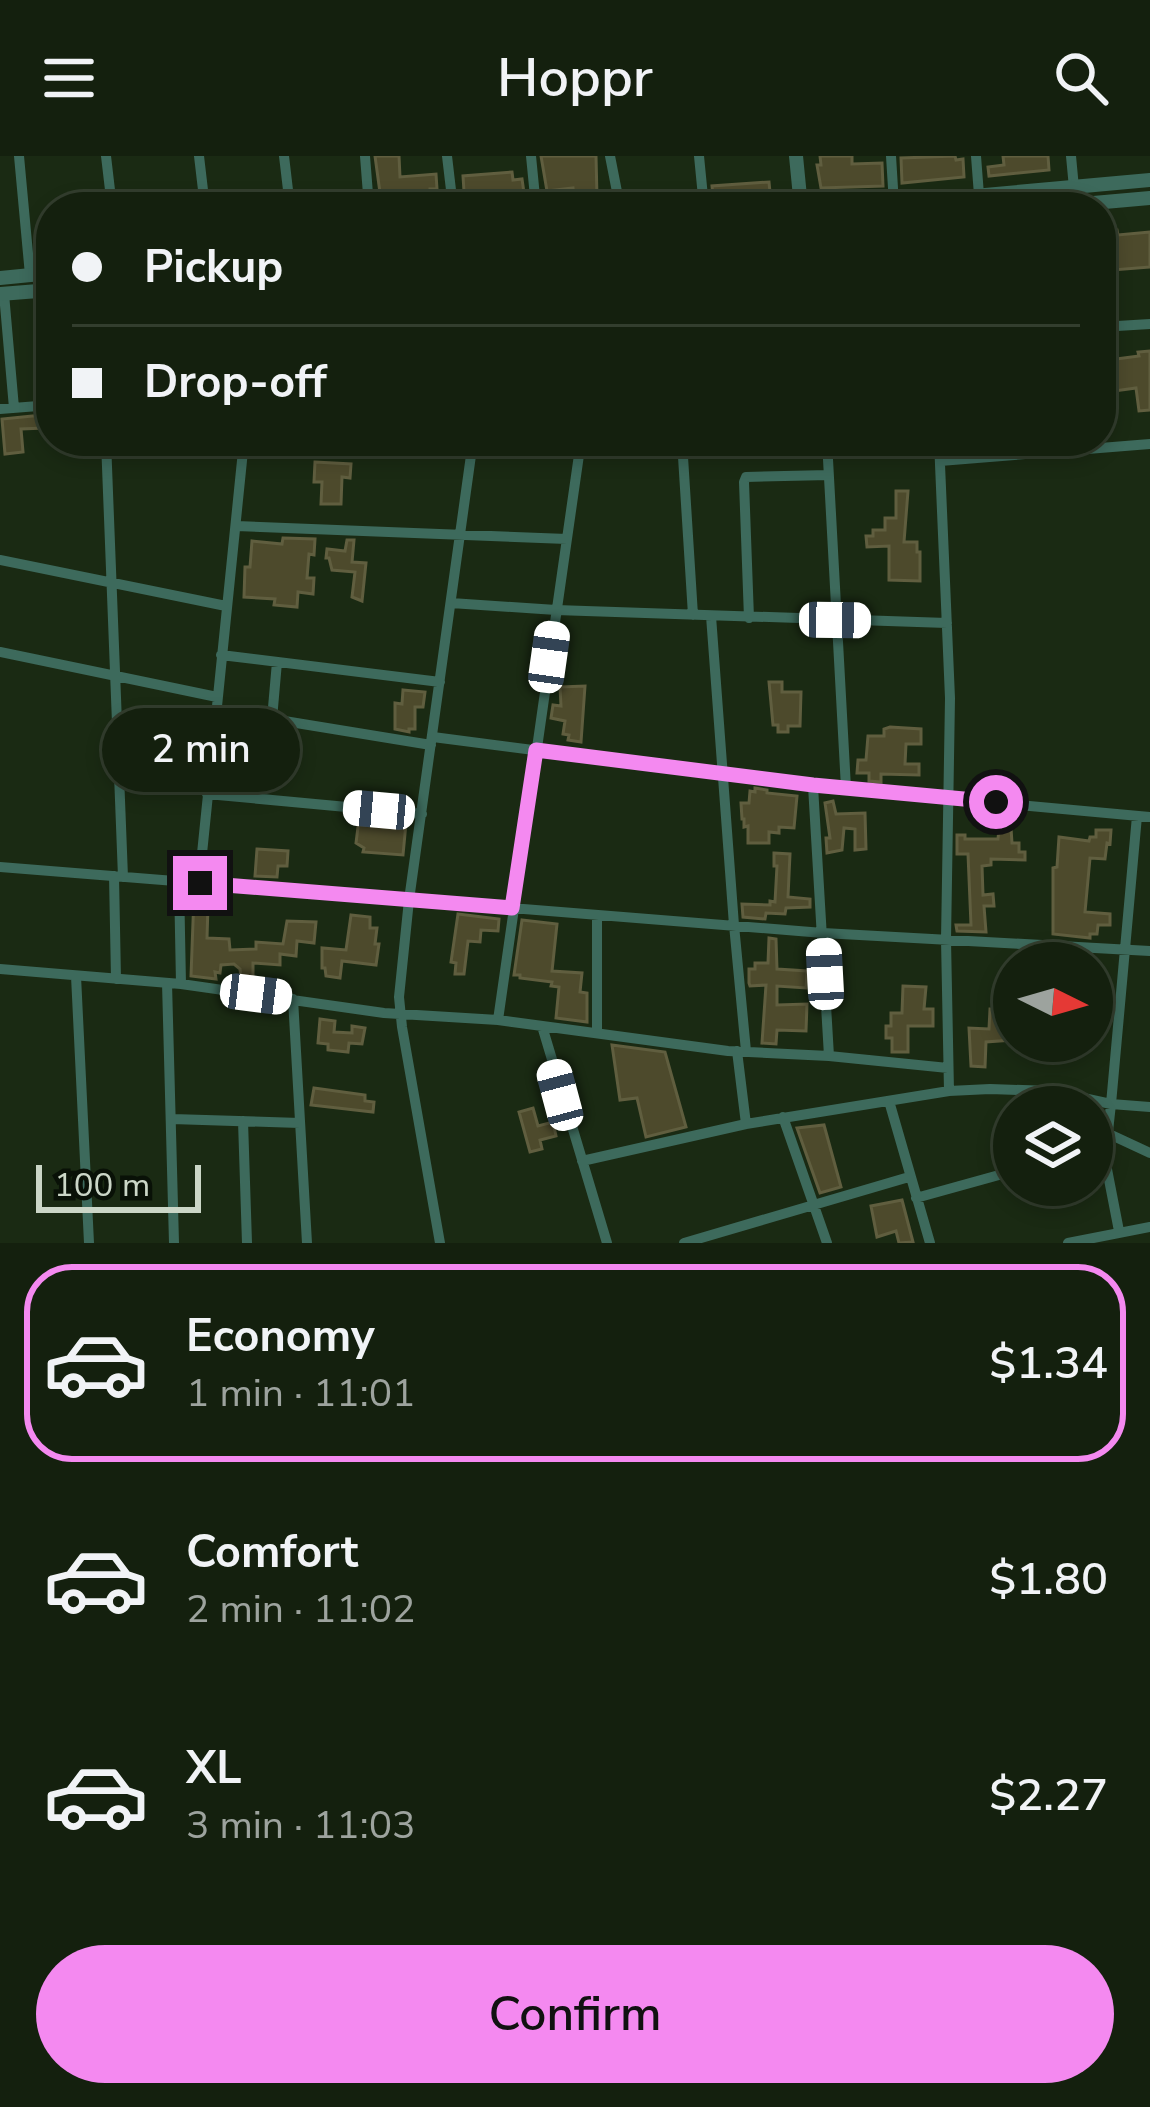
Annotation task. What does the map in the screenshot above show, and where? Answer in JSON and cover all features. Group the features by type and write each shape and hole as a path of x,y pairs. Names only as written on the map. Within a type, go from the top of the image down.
{"street":[{"path":"19,156 30,274"},
{"path":"106,156 110,192"},
{"path":"199,156 203,192"},
{"path":"284,156 288,192"},
{"path":"365,156 368,192"},
{"path":"448,156 452,192"},
{"path":"531,156 535,192"},
{"path":"610,156 617,192"},
{"path":"699,156 703,192"},
{"path":"796,156 800,192"},
{"path":"891,156 893,192"},
{"path":"976,156 980,192"},
{"path":"1071,156 1074,188"},
{"path":"1020,192 1150,180"},
{"path":"1116,201 1150,198"},
{"path":"0,278 36,274"},
{"path":"14,408 2,294 36,291"},
{"path":"1116,326 1150,324"},
{"path":"0,409 36,406"},
{"path":"1116,442 1150,443"},
{"path":"107,456 115,676 116,979"},
{"path":"200,883 243,456"},
{"path":"440,1243 400,1014 410,900 471,456"},
{"path":"498,1020 579,456"},
{"path":"683,456 693,615"},
{"path":"828,456 846,788"},
{"path":"940,456 947,623 949,1091"},
{"path":"940,461 980,456"},
{"path":"749,618 746,476 829,475"},
{"path":"236,526 567,539"},
{"path":"0,560 226,606"},
{"path":"451,603 947,623"},
{"path":"711,616 746,1124"},
{"path":"0,652 217,697"},
{"path":"221,655 440,682"},
{"path":"277,662 272,719 813,785 1143,817 1113,1086"},
{"path":"813,785 829,1056"},
{"path":"207,794 422,814"},
{"path":"0,867 823,933 1150,951"},
{"path":"179,881 182,984"},
{"path":"597,916 598,1031"},
{"path":"0,969 182,984 400,1014 498,1020 742,1051 948,1068"},
{"path":"76,976 89,1243"},
{"path":"166,983 174,1243"},
{"path":"292,999 307,1243"},
{"path":"542,1026 607,1243"},
{"path":"582,1161 783,1117 993,1088"},
{"path":"889,1101 930,1243"},
{"path":"1113,1105 1150,1107"},
{"path":"783,1117 827,1243"},
{"path":"172,1119 300,1123"},
{"path":"243,1121 247,1243"},
{"path":"1113,1136 1150,1153"},
{"path":"916,1198 993,1176"},
{"path":"688,1242 909,1178"},
{"path":"1109,1206 1112,1236"},
{"path":"1068,1243 1150,1227"}],"building":[{"path":"375,156 399,156 400,177 436,174 437,189 430,192 380,192"},
{"path":"541,156 596,156 597,192 547,191"},
{"path":"820,156 852,156 852,164 882,163 883,186 821,188"},
{"path":"1003,156 1048,156 1049,170 989,176 988,167 1004,165"},
{"path":"901,158 963,159 964,177 902,183"},
{"path":"512,172 513,180 522,179 524,192 464,192 463,176"},
{"path":"769,182 770,192 713,192 712,186"},
{"path":"1116,230 1118,235 1150,232 1150,267 1116,270"},
{"path":"1150,351 1150,410 1139,411 1136,388 1116,391 1116,359 1139,356 1138,352"},
{"path":"36,416 36,428 21,429 23,452 5,454 2,419"},
{"path":"315,462 351,464 350,478 342,477 341,504 321,504 322,482 314,482"},
{"path":"896,491 908,491 904,542 917,542 920,581 889,580 889,546 867,547 866,536 873,536 873,530 885,530 885,518 896,518"},
{"path":"283,538 315,539 307,578 314,578 313,594 298,592 297,607 274,605 275,599 244,597 252,541 282,544"},
{"path":"347,540 354,540 352,562 366,563 362,601 352,597 355,572 332,570 326,558 327,549 345,551"},
{"path":"769,682 782,682 782,692 801,692 800,726 778,732 778,725 773,725"},
{"path":"585,686 581,742 568,740 569,735 563,734 565,721 551,718 553,705 561,706 560,687"},
{"path":"403,690 425,692 423,707 415,707 415,729 409,732 395,729 395,703 402,704"},
{"path":"884,729 921,729 921,744 906,744 905,764 919,764 919,775 881,774 881,782 869,781 869,773 857,773 858,760 866,760 868,736 884,736"},
{"path":"755,788 797,796 794,828 769,832 769,843 748,843 741,803 749,803"},
{"path":"833,801 836,814 865,813 866,849 855,850 855,829 844,828 842,850 827,853 825,803"},
{"path":"359,819 406,823 403,855 363,852 356,843"},
{"path":"1011,828 1012,843 1019,843 1025,860 991,859 991,865 982,866 983,895 993,894 994,906 984,906 986,932 957,931 956,925 971,925 968,854 957,854 957,835 998,839 999,829"},
{"path":"1096,830 1111,830 1110,844 1105,859 1090,858 1085,912 1110,914 1110,925 1098,925 1097,934 1090,938 1053,934 1053,868 1057,867 1059,837 1089,841 1096,837"},
{"path":"257,849 288,851 287,866 278,866 277,877 255,876"},
{"path":"774,853 790,854 788,897 810,899 810,907 766,913 765,919 743,917 742,904 775,902"},
{"path":"194,895 219,897 218,906 208,906 207,938 229,939 230,950 256,949 256,942 283,944 287,921 316,922 314,943 297,941 296,956 280,954 280,965 253,963 253,976 241,977 234,964 221,965 216,979 191,976"},
{"path":"458,914 499,919 498,931 481,930 480,942 468,941 464,974 455,974 456,963 451,962"},
{"path":"351,915 370,917 370,928 377,928 376,965 342,961 340,978 326,976 322,948 346,950"},
{"path":"522,920 557,924 552,971 582,973 580,992 587,993 587,1022 556,1018 559,987 551,986 552,982 514,975"},
{"path":"769,938 776,939 777,969 807,971 806,988 777,986 777,1005 807,1004 806,1031 777,1030 776,1044 762,1043 766,985 749,983 749,969 755,969 755,963 768,963"},
{"path":"903,986 926,987 924,1009 933,1009 933,1026 908,1026 908,1052 892,1052 886,1026 891,1026 891,1013 902,1013"},
{"path":"993,1009 993,1041 986,1042 985,1067 971,1066 969,1028 989,1029"},
{"path":"320,1019 335,1021 334,1032 352,1033 352,1026 365,1028 362,1044 349,1043 348,1052 328,1050 328,1044 318,1043"},
{"path":"612,1045 665,1052 686,1127 646,1137 637,1098 620,1100"},
{"path":"314,1088 365,1095 365,1101 374,1102 373,1112 311,1105"},
{"path":"533,1108 538,1126 553,1122 556,1136 540,1140 542,1149 530,1152 519,1112"},
{"path":"824,1125 841,1187 820,1193 797,1128"},
{"path":"902,1200 913,1242 899,1243 896,1231 877,1237 871,1206"}],"route":[{"path":"200,883 512,908 536,750 813,785 996,802"}]}
